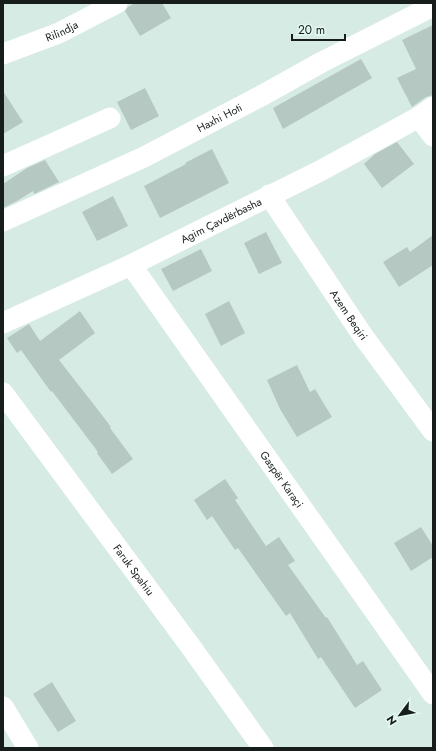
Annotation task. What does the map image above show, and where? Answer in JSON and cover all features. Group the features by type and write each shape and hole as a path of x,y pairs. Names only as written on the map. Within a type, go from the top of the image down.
{"street":[{"name":"Rilindja","path":"3,54 59,33 117,3"},
{"name":"Haxhi Hoti","path":"3,221 144,157 261,96 322,62 433,6"},
{"path":"426,112 433,136"},
{"name":"Agim Çavdërbasha","path":"3,322 131,265 269,195 320,171 426,112"},
{"path":"3,166 110,118"},
{"name":"Azem Beqiri","path":"269,195 363,336 433,431"},
{"name":"Gaspër Karaçi","path":"131,265 433,694"},
{"name":"Faruk Spahiu","path":"3,393 191,647 263,748"},
{"path":"3,707 28,748"}],"building":[{"path":"135,3 162,3 171,18 140,36 125,11 128,7"},
{"path":"433,25 433,95 426,97 412,107 397,78 416,69 402,40"},
{"path":"361,59 372,78 283,129 273,108"},
{"path":"145,88 159,116 131,130 117,102"},
{"path":"3,91 23,122 3,134"},
{"path":"397,142 414,164 382,188 364,164 375,154"},
{"path":"212,149 229,183 160,218 144,186"},
{"path":"45,160 59,182 34,194 33,191 3,208 3,184 27,168"},
{"path":"113,196 128,226 97,241 82,212"},
{"path":"266,232 282,263 259,274 244,243"},
{"path":"433,235 433,265 399,287 383,262 407,247 410,252"},
{"path":"201,249 212,271 173,291 161,269"},
{"path":"229,301 245,333 221,346 205,314"},
{"path":"80,311 95,333 59,360 111,427 110,428 133,459 112,474 97,453 98,452 52,391 51,392 21,350 17,353 7,338 29,324 40,341"},
{"path":"297,365 310,392 315,389 332,417 297,437 280,409 267,380"},
{"path":"225,479 238,498 235,500 266,546 279,537 295,561 288,565 326,618 327,617 357,665 363,661 382,690 355,708 321,657 318,659 290,613 286,616 238,548 235,550 212,516 207,520 194,500"},
{"path":"421,527 433,546 433,557 411,571 394,543"},
{"path":"52,682 76,721 58,732 33,694"}]}
